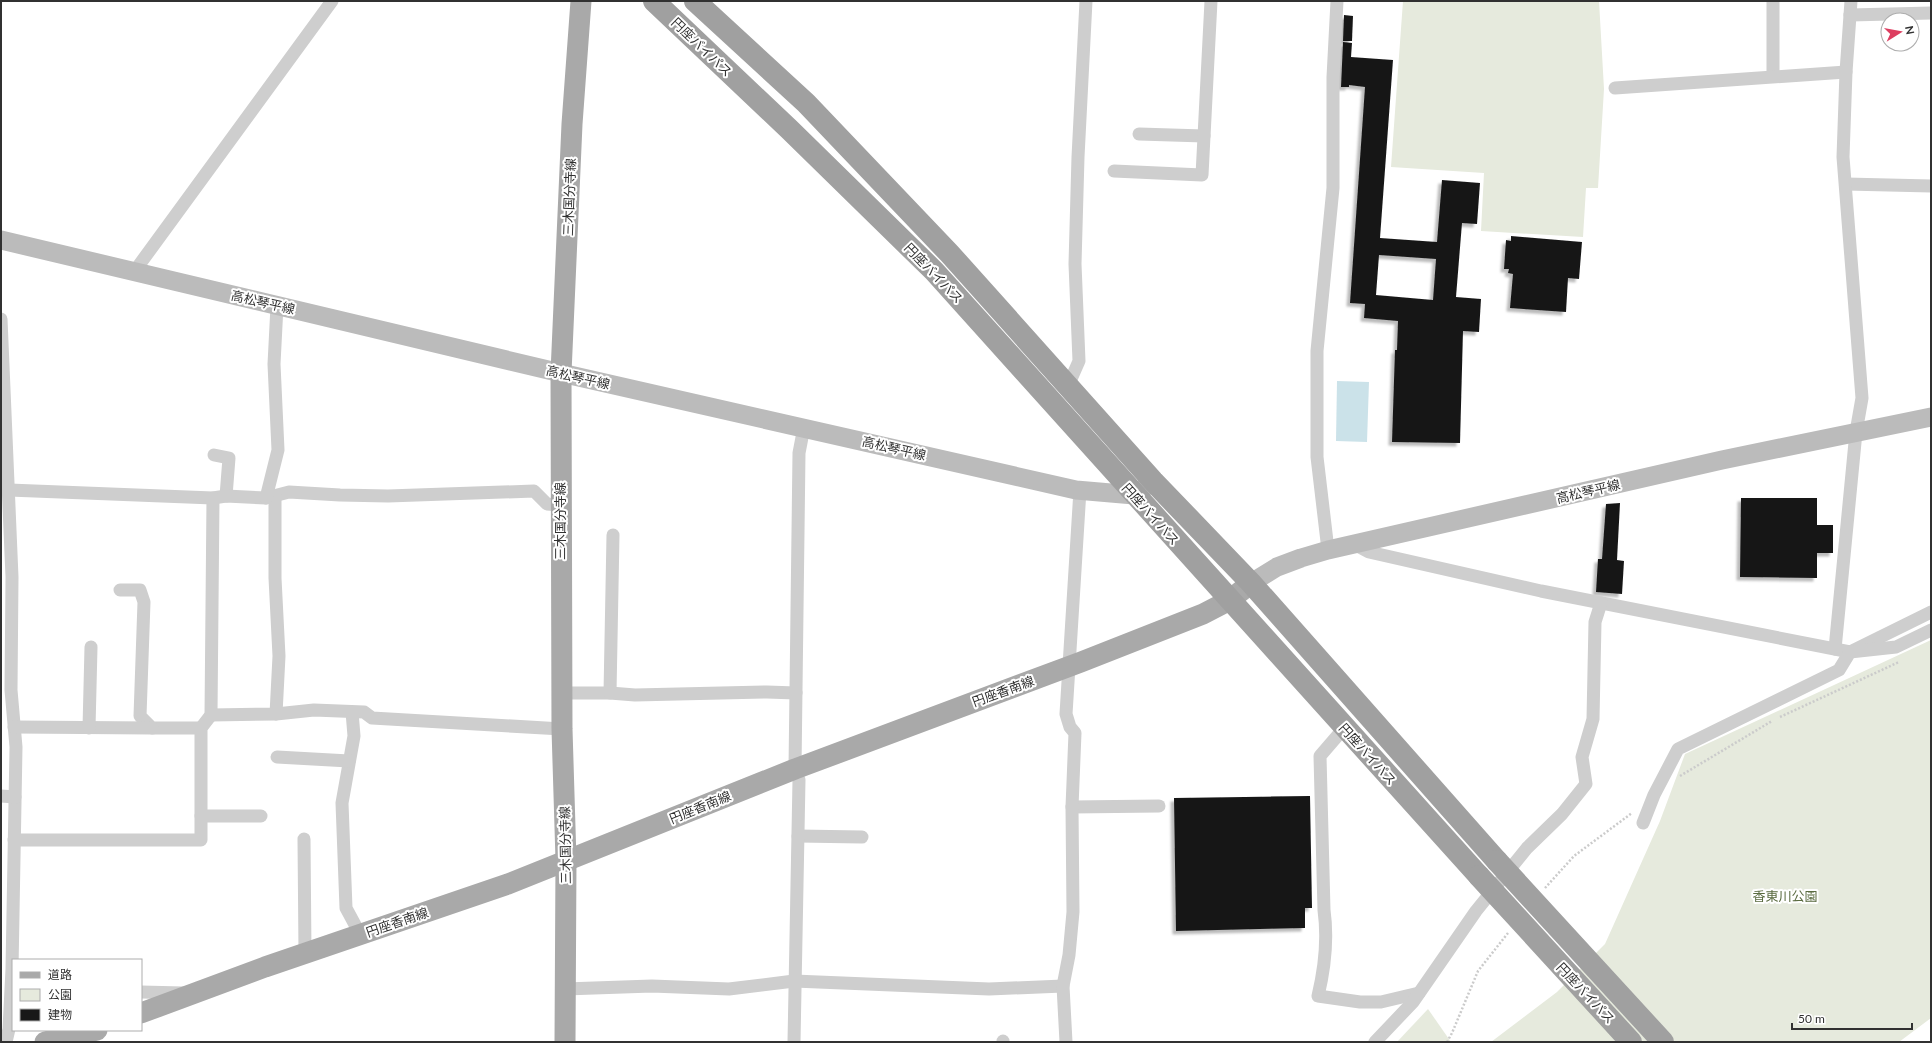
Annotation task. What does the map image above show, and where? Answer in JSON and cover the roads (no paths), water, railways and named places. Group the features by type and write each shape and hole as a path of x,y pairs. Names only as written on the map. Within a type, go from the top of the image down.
{"highway":[{"name":"円座バイパス","path":"654,1 789,129 934,271 1134,495 1631,1042"},
{"name":"円座バイパス","path":"695,1 806,103 949,253 1153,481 1251,583 1497,860 1662,1042"}],"main road":[{"name":"三木国分寺線","path":"565,1042 566,860 562,729 560,506 561,373 572,124 581,1"},
{"name":"高松琴平線","path":"1,240 561,373 1080,490 1134,495"},
{"name":"高松琴平線","path":"1251,583 1278,566 1328,550 1707,464 1931,417"},
{"path":"1134,495 1153,481"},
{"name":"円座香南線","path":"142,1013 305,953 508,884 795,769 1070,666 1203,614 1230,600 1251,583"},
{"path":"45,1042 93,1031"}],"street":[{"path":"134,272 332,1"},
{"path":"1068,386 1079,361 1075,264 1078,157 1086,1"},
{"path":"1114,171 1202,175 1211,1"},
{"path":"1328,550 1317,457 1317,351 1333,188 1333,77 1337,1"},
{"path":"1773,1 1773,76"},
{"path":"1835,649 1856,432 1862,398 1844,157 1846,72 1851,1"},
{"path":"1850,15 1931,12"},
{"path":"1615,88 1846,72"},
{"path":"1139,134 1204,136"},
{"path":"1846,184 1931,186"},
{"path":"276,714 279,656 270,497 278,450 274,364 277,306"},
{"path":"1,319 9,490 5,516 12,577 6,634 14,728 15,797 12,959"},
{"path":"794,1042 799,780 795,769 799,453 804,427"},
{"path":"14,840 201,840 201,728 211,715 220,497 229,458 214,455"},
{"path":"9,490 220,497 270,497 289,492 388,496 534,491 547,504 560,506"},
{"path":"1066,1042 1064,986 1069,956 1073,912 1072,807 1075,733 1070,727 1066,714 1080,490"},
{"path":"610,693 613,535"},
{"path":"1354,544 1369,552 1541,591 1850,652 1896,647 1931,630"},
{"path":"120,590 140,590 144,602 140,716 152,728"},
{"path":"1375,1042 1413,1002 1476,911 1522,853 1562,814 1586,784 1582,757 1593,719 1595,622 1601,603"},
{"path":"1643,823 1654,795 1678,749 1839,670 1850,652 1931,612"},
{"path":"89,728 91,647"},
{"path":"562,693 610,693 635,695 737,692 796,693"},
{"path":"211,715 276,714 314,710 364,712 372,718 562,729"},
{"path":"352,712 354,736 342,803 346,908 360,934"},
{"path":"1345,727 1320,756 1324,910 1327,932 1323,974 1318,996 1360,1002 1380,1002 1419,993"},
{"path":"14,728 201,728"},
{"path":"278,757 349,761"},
{"path":"1,796 15,797"},
{"path":"1072,807 1159,806"},
{"path":"202,816 261,816"},
{"path":"798,836 862,837"},
{"path":"304,839 305,953"},
{"path":"1,969 12,969 12,994 6,1042"},
{"path":"565,989 652,986 729,989 794,981 989,990 1064,986"},
{"path":"142,992 195,993"}],"water":[{"path":"1337,381 1369,382 1367,442 1336,441"}],"park label":[{"name":"香東川公園","path":"1785,896"}]}
